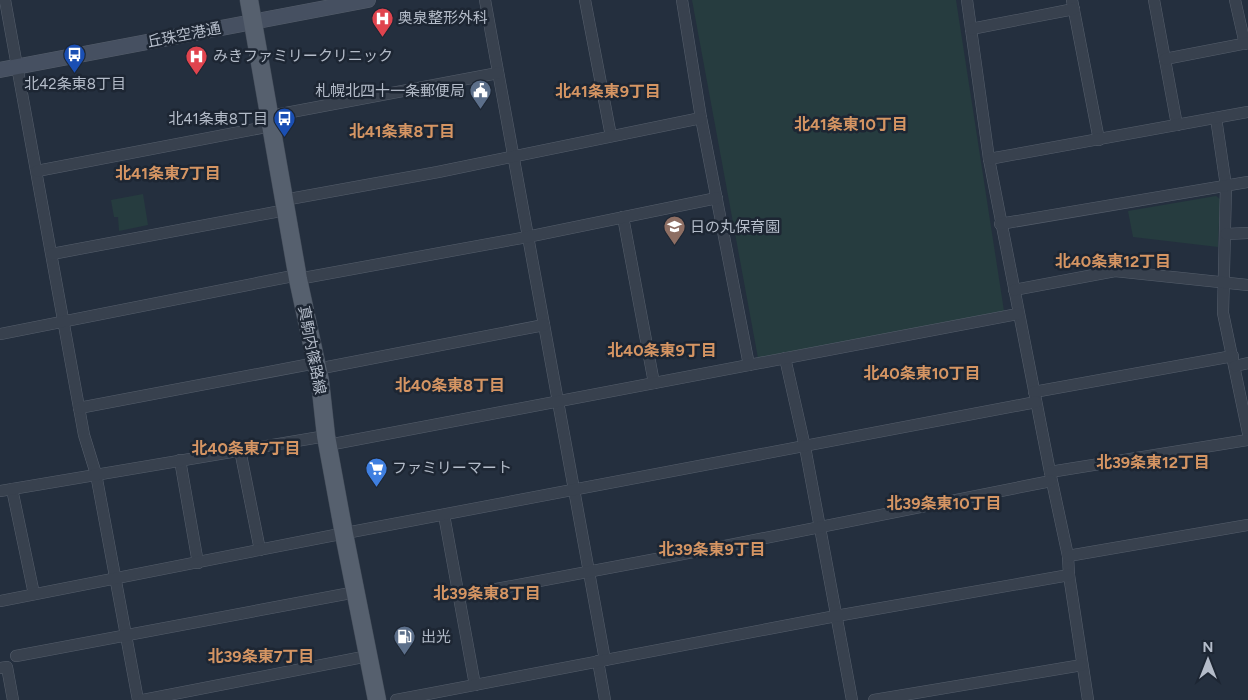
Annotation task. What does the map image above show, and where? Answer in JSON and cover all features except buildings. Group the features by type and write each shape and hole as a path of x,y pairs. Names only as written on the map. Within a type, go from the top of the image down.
{"main road":[{"name":"真駒内篠路線","path":"249,0 298,277 316,366 344,534 377,700"},
{"name":"丘珠空港通","path":"0,70 253,22 323,4 368,0"}],"street":[{"path":"5,0 84,435 96,474 138,700"},
{"path":"485,0 588,572 605,700"},
{"path":"585,0 611,136"},
{"path":"682,0 701,118 749,365"},
{"path":"967,0 1000,224 1050,477 1068,556 1068,575 1088,700"},
{"path":"1154,0 1177,125"},
{"path":"1165,59 1246,44 1235,0"},
{"path":"971,29 1073,5 1099,140"},
{"path":"37,171 498,73"},
{"path":"989,159 1248,112"},
{"path":"52,254 701,118"},
{"path":"1216,118 1226,186 1223,313 1248,433"},
{"path":"1000,224 1248,182"},
{"path":"0,334 298,277 527,237 717,198"},
{"path":"623,218 654,383"},
{"path":"1226,234 1248,233"},
{"path":"1014,290 1115,272 1248,285"},
{"path":"34,594 6,490 240,450 327,440 558,402 1018,314"},
{"path":"79,408 544,325"},
{"path":"785,358 805,447 852,700"},
{"path":"0,601 805,447 1035,397 1234,361 1248,363"},
{"path":"459,596 819,527 1050,477 1248,440"},
{"path":"240,450 260,550"},
{"path":"180,460 198,562"},
{"path":"444,515 475,685"},
{"path":"1068,556 1248,526"},
{"path":"396,700 836,616 1068,575"},
{"path":"16,656 356,592"},
{"path":"143,700 368,656"},
{"path":"874,700 1082,665"},
{"path":"0,668 7,667 13,700"}],"green space":[{"path":"692,0 956,0 1004,311 758,358"},
{"path":"143,194 148,225 119,231 118,217 114,217 111,200"},
{"path":"1216,196 1220,199 1218,247 1133,237 1128,211"}],"place":[{"name":"奥泉整形外科","path":"382,37"},
{"name":"北42条東8丁目","path":"75,74"},
{"name":"みきファミリークリニック","path":"197,75"},
{"name":"札幌北四十一条郵便局","path":"481,110"},
{"name":"北41条東8丁目","path":"284,138"},
{"name":"日の丸保育園","path":"674,246"},
{"name":"ファミリーマート","path":"376,487"},
{"name":"出光","path":"405,656"}],"district":[{"name":"北41条東9丁目","path":"608,91"},
{"name":"北41条東10丁目","path":"851,124"},
{"name":"北41条東8丁目","path":"402,131"},
{"name":"北41条東7丁目","path":"168,173"},
{"name":"北40条東12丁目","path":"1113,261"},
{"name":"北40条東9丁目","path":"662,350"},
{"name":"北40条東10丁目","path":"922,373"},
{"name":"北40条東8丁目","path":"450,385"},
{"name":"北40条東7丁目","path":"246,448"},
{"name":"北39条東12丁目","path":"1153,462"},
{"name":"北39条東10丁目","path":"944,503"},
{"name":"北39条東9丁目","path":"712,549"},
{"name":"北39条東8丁目","path":"487,593"},
{"name":"北39条東7丁目","path":"261,656"}]}
